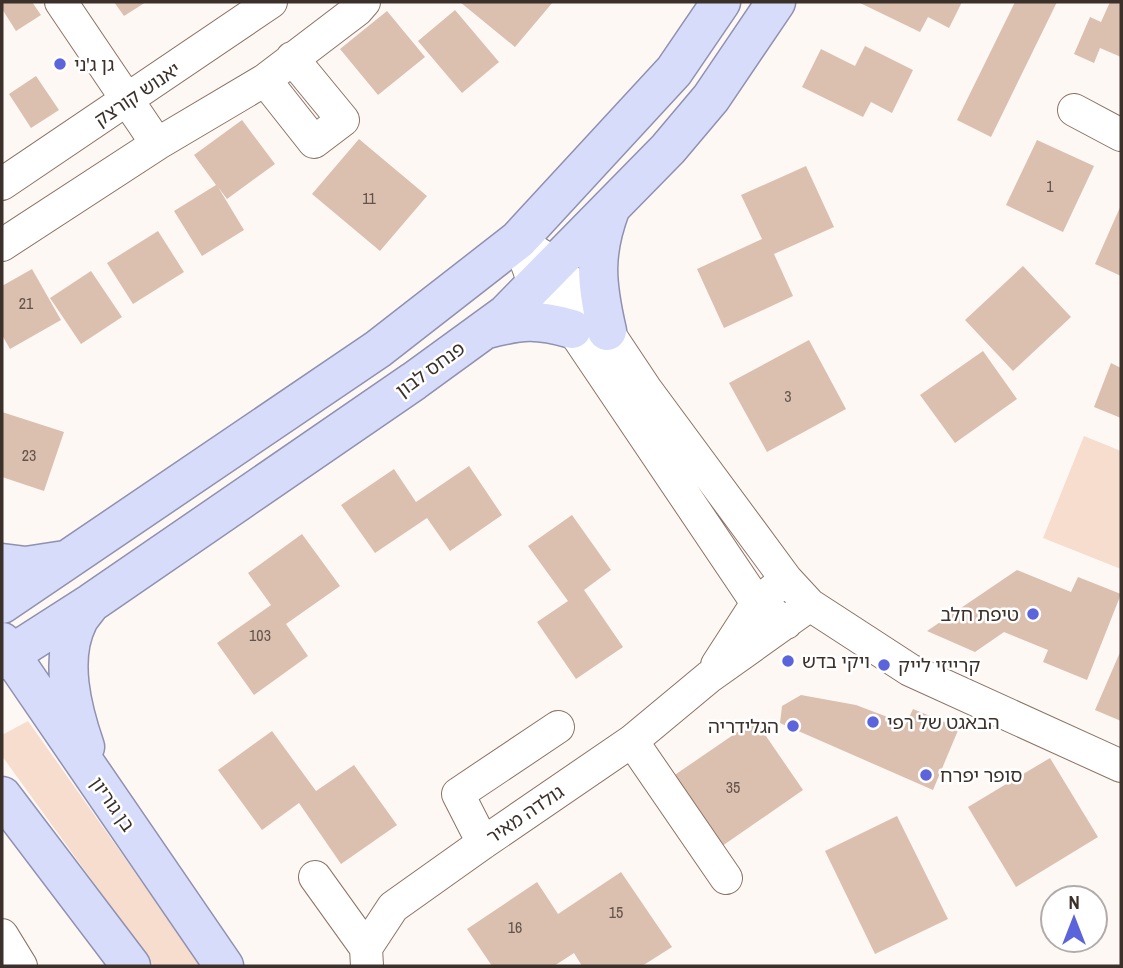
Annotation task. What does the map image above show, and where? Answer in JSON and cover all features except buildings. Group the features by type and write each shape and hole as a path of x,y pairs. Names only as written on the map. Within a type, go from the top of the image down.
{"main road":[{"path":"2,604 378,349 518,240 674,71 720,2"},
{"name":"פנחס לבון","path":"5,653 91,603 414,381 506,314 668,149 711,98 776,2"},
{"path":"485,329 521,321 589,330 597,289 601,239 611,205"},
{"path":"2,563 26,566 71,558"},
{"path":"91,603 78,621 72,638 70,692 80,732 99,785"},
{"name":"בן גוריון","path":"5,653 224,966"},
{"path":"2,796 131,966"}],"street":[{"path":"61,2 157,144"},
{"name":"יאנוש קורצק","path":"2,184 271,2"},
{"path":"2,246 157,144 265,80 358,4"},
{"path":"265,80 314,142 343,120 292,58"},
{"path":"1074,110 1121,135"},
{"path":"518,240 589,330 634,397 757,603 798,614 910,670 1121,765"},
{"path":"634,397 786,579 798,614"},
{"name":"גולדה מאיר","path":"709,677 757,603 786,579"},
{"name":"גולדה מאיר","path":"367,957 393,907 632,741 709,677 798,614"},
{"path":"483,843 458,794 558,727"},
{"path":"632,741 726,877"},
{"path":"315,877 367,957"},
{"path":"2,935 21,966"}],"shaded area":[{"path":"1084,436 1121,451 1121,569 1043,538"},
{"path":"28,721 201,966 154,966 2,756 2,735"}],"place":[{"name":"גן ג'ני","path":"60,64"},
{"name":"טיפת חלב","path":"1033,614"},
{"name":"ויקי בדש","path":"788,661"},
{"name":"קרייזי לייק","path":"884,665"},
{"name":"הבאגט של רפי","path":"873,722"},
{"name":"הגלידריה","path":"793,726"},
{"name":"סופר יפרח","path":"926,775"}]}
